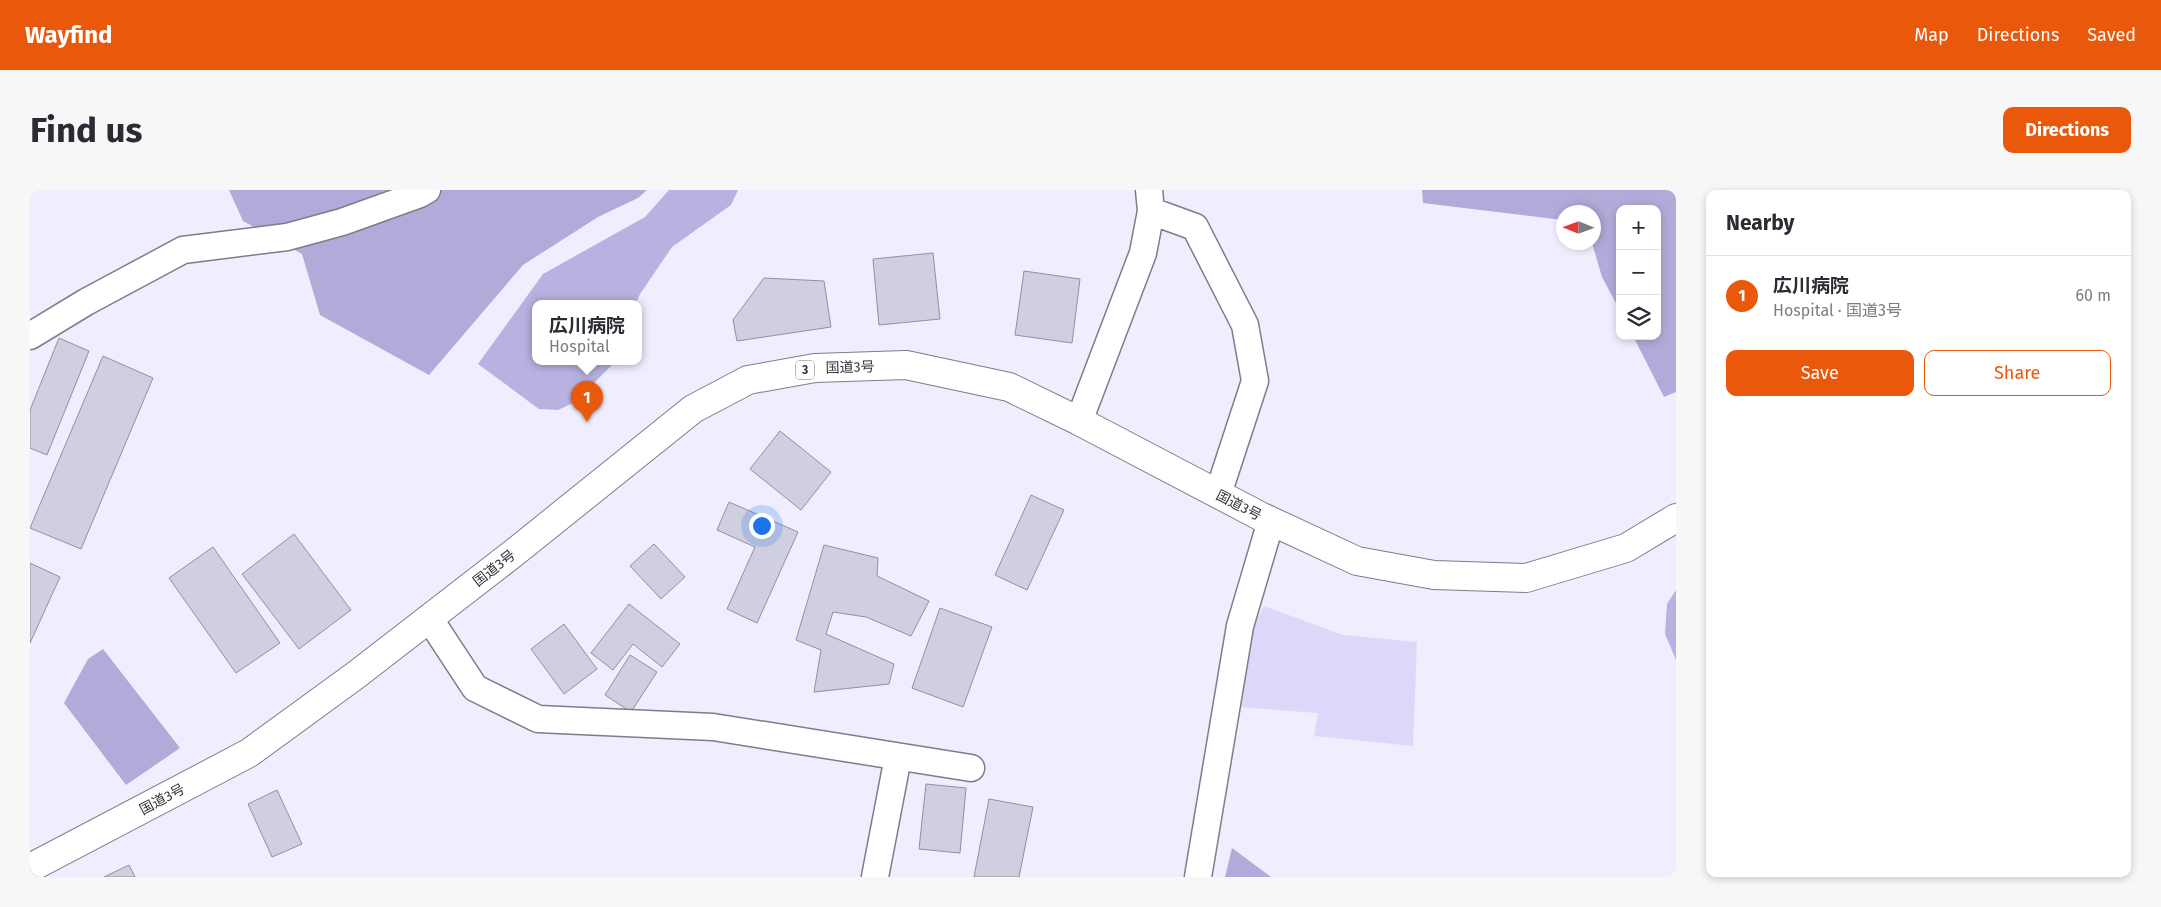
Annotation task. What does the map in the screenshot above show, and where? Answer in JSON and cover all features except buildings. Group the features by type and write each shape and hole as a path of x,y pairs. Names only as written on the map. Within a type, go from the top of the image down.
{"highway":[{"name":"国道3号","path":"30,868 248,754 429,618 693,409 748,380 815,368 906,365 1009,387 1079,420 1271,521 1357,561 1434,575 1526,578 1626,548 1676,518"}],"street":[{"path":"30,336 86,302 183,250 287,236 342,222 427,190"},
{"path":"1079,420 1143,253 1150,200 1195,228 1245,325 1255,381 1218,494"},
{"path":"1198,877 1240,626 1271,521"},
{"path":"429,618 474,688 538,719 712,727 971,768"},
{"path":"875,877 898,757"}],"shaded area":[{"path":"229,190 647,190 638,198 598,217 523,265 429,375 320,315 302,254 243,221"},
{"path":"669,190 738,190 731,205 672,247 637,300 532,300 532,365 612,365 575,402 558,410 539,409 478,364 543,274 645,217"},
{"path":"1422,190 1676,190 1676,392 1664,397 1635,340 1661,340 1661,205 1616,205 1616,303 1602,277 1594,250 1601,250 1601,205 1556,205 1556,219 1423,203"},
{"path":"1676,590 1676,660 1665,634 1667,604"},
{"path":"1264,606 1343,635 1417,642 1413,746 1314,736 1318,713 1238,707 1248,637"},
{"path":"103,649 180,748 126,785 64,703 88,659"},
{"path":"1232,848 1271,877 1225,877"}],"place":[{"name":"広川病院","path":"587,422"}]}
